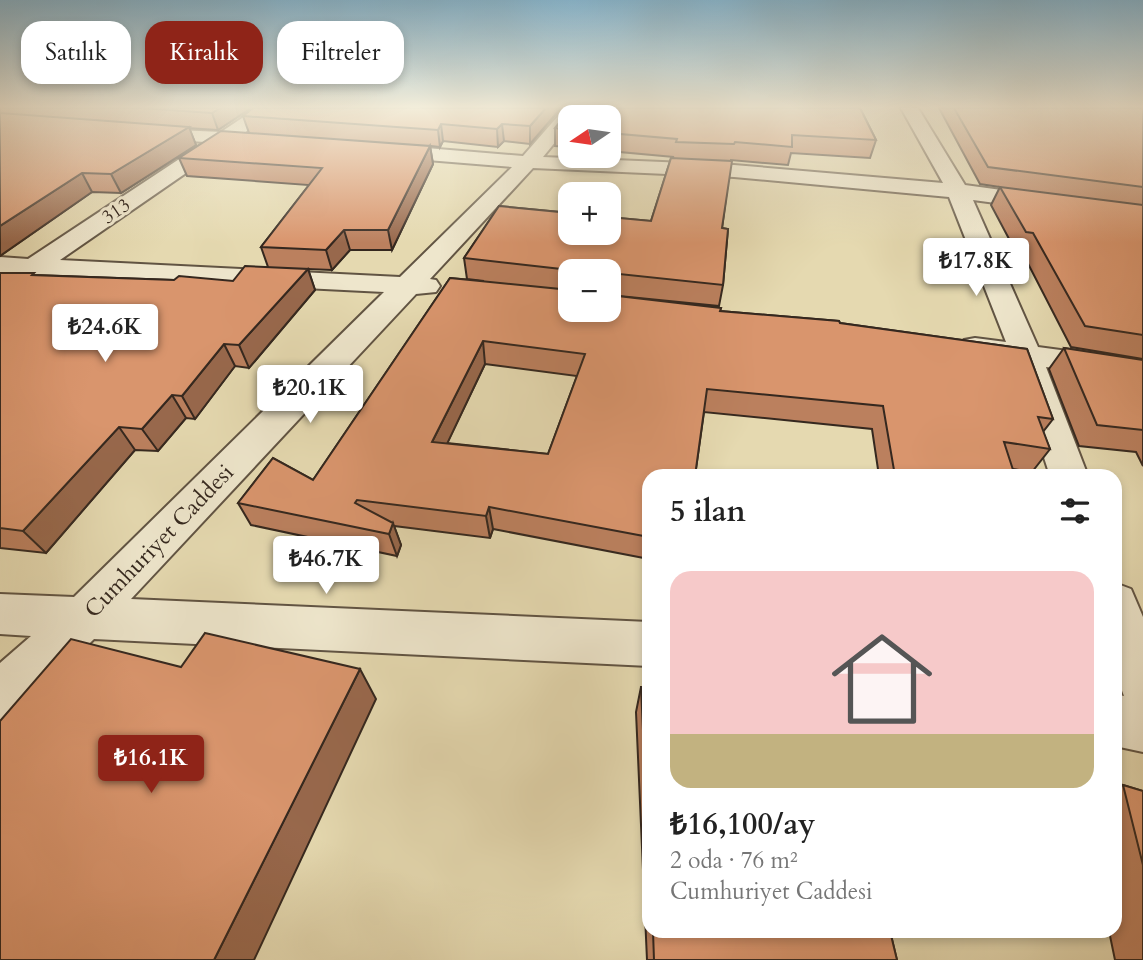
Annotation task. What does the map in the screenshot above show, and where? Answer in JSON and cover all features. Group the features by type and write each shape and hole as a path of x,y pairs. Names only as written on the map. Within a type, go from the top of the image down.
{"street":[{"name":"313","path":"33,267 202,153"},
{"path":"420,153 528,162 734,171 958,191 1143,216"},
{"name":"Cumhuriyet Caddesi","path":"0,696 83,619 536,153"},
{"path":"935,153 958,191 1025,352 1067,469"},
{"path":"0,265 408,284 449,289"},
{"path":"942,343 1025,352 1143,371"},
{"path":"0,614 642,644"},
{"path":"1122,623 1143,682"},
{"path":"1122,722 1143,726"}],"building":[{"path":"0,153 146,153 111,174 82,173 0,226"},
{"path":"187,153 427,153 388,230 344,230 326,250 261,247 322,168 179,158"},
{"path":"980,153 1143,153 1143,187 988,167"},
{"path":"671,158 732,161 722,228 728,229 723,285 621,274 621,259 558,259 558,269 464,258 499,206 558,212 558,245 621,245 621,218 651,221"},
{"path":"1000,187 1143,205 1143,335 1085,326 1033,233 1026,232"},
{"path":"245,266 308,269 239,345 224,344 182,396 172,395 142,429 119,427 23,531 0,528 0,273 174,280 179,276 233,281"},
{"path":"450,278 558,289 558,322 621,322 621,296 721,308 720,311 839,321 1027,349 1053,419 1038,417 1050,449 1004,442 1013,469 894,469 883,406 707,389 696,469 642,469 642,536 489,507 486,516 357,500 355,503 393,523 389,534 238,503 273,458 313,480","holes":["483,341 585,354 548,454 432,442"]},
{"path":"1064,348 1143,360 1143,430 1097,425"},
{"path":"205,633 360,669 214,960 0,960 0,721 71,639 181,667"},
{"path":"1123,785 1143,791 1143,865"},
{"path":"653,938 892,938 897,960 654,960"}]}
